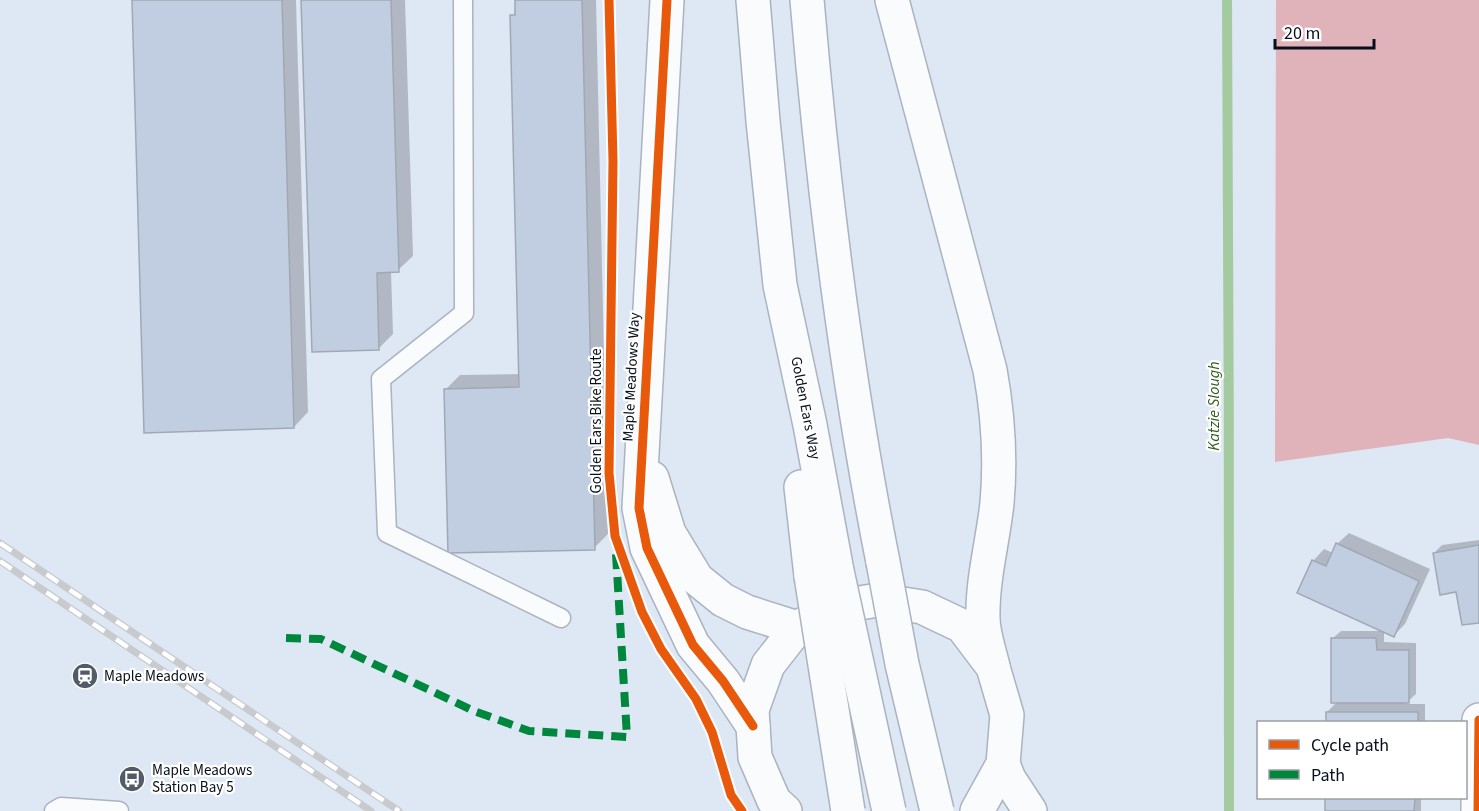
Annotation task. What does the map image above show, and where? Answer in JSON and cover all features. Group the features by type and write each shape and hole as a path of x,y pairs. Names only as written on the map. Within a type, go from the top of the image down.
{"main road":[{"name":"Maple Meadows Way","path":"667,0 639,508 647,548 693,645 753,726"},
{"path":"753,0 794,428 824,573 889,811"},
{"path":"807,0 817,122 846,351 869,493 902,664 937,811"},
{"path":"892,0 990,370 997,409 999,450 997,501 985,584 983,619 993,668 1007,715 1003,764 977,811"},
{"name":"Maple Meadows Way","path":"642,445 669,533 697,579 723,600 747,612 797,628"},
{"path":"824,573 848,811"},
{"path":"784,811 774,801 754,758 753,710 768,665 797,628 835,607 878,600 922,607 962,626 993,668"},
{"path":"1478,811 1479,720"},
{"path":"1003,764 1009,779 1030,811"}],"lane":[{"path":"463,0 464,314 381,379 387,533 561,618"},
{"path":"54,811 61,807 119,811"}],"shaded area":[{"path":"1276,0 1479,0 1479,445 1448,438 1275,462"}],"building":[{"path":"132,0 282,0 294,428 144,433"},
{"path":"301,0 391,0 399,272 377,273 379,350 312,352"},
{"path":"515,0 582,0 595,550 448,553 444,389 519,387 510,15 515,15"},
{"path":"1336,543 1419,581 1394,637 1297,593 1312,560 1326,566"},
{"path":"1479,545 1479,623 1462,625 1456,592 1440,595 1433,553"},
{"path":"1331,638 1376,638 1377,650 1409,650 1409,703 1331,703"},
{"path":"1326,712 1418,712 1418,721 1326,721"},
{"path":"1325,799 1415,799 1414,811 1325,811"}],"waterway":[{"name":"Katzie Slough","path":"1227,0 1229,811"}],"railway":[{"path":"0,543 399,811"},
{"path":"0,561 371,811"}],"marked path":[{"path":"286,638 321,639 474,711 529,731 627,737 616,554"}],"cycle path":[{"name":"Golden Ears Bike Route","path":"609,0 613,161 609,473 615,536 642,612 661,649 696,699 712,732 731,795 742,811"},
{"path":"667,0 639,508 647,548 693,645 723,681 753,726"},
{"path":"1478,811 1479,720"}],"place":[{"name":"Maple Meadows","path":"85,676"},
{"name":"Maple Meadows Station Bay 5","path":"132,779"}]}
